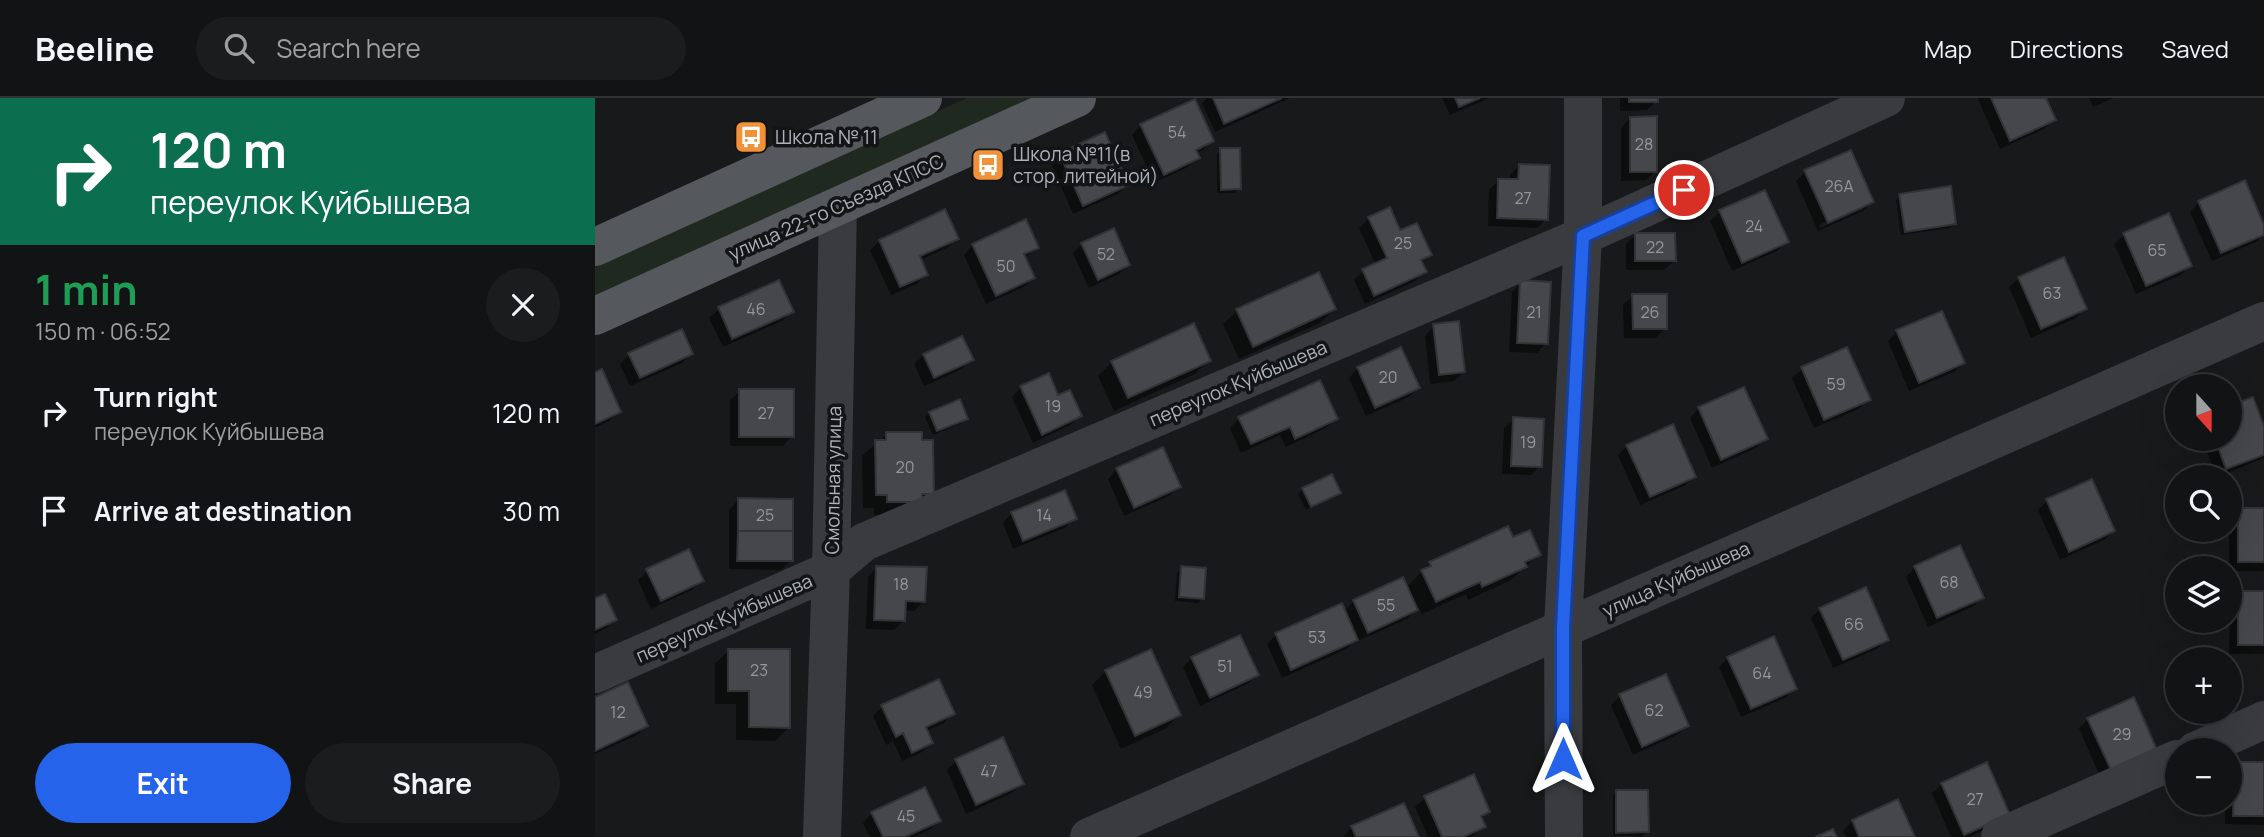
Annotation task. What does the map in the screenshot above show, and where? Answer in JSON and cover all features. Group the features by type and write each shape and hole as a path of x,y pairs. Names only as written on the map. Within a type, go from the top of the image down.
{"main road":[{"path":"595,247 923,98"},
{"name":"улица 22-го Съезда КПСС","path":"595,316 1077,98"}],"street":[{"path":"1564,837 1563,628 1583,236 1583,98"},
{"name":"переулок Куйбышева","path":"595,674 831,570 864,542 1583,236 1886,98"},
{"name":"Смольная улица","path":"822,837 831,570 838,206"},
{"name":"улица Куйбышева","path":"1089,837 2264,321"},
{"path":"2224,738 2264,720"},
{"path":"2000,837 2165,764"}],"shaded area":[{"path":"967,98 1048,98 595,302 595,266"}],"building":[{"path":"1213,98 1282,98 1224,124"},
{"path":"1455,98 1480,98 1459,107"},
{"path":"1629,98 1658,98 1658,102 1629,102"},
{"path":"1991,98 2046,98 2056,120 2010,141"},
{"path":"1195,99 1214,141 1196,150 1200,158 1164,175 1140,124"},
{"path":"1657,116 1657,172 1630,172 1630,117"},
{"path":"1105,132 1129,185 1083,206 1059,153"},
{"path":"1220,148 1240,148 1241,189 1221,190"},
{"path":"1851,150 1874,202 1828,223 1804,170"},
{"path":"1519,164 1550,165 1548,220 1497,218 1498,179 1518,179"},
{"path":"2245,180 2264,225 2264,235 2221,253 2198,201"},
{"path":"1951,186 1956,224 1905,232 1899,194"},
{"path":"1765,190 1789,242 1742,263 1719,210"},
{"path":"1390,207 1400,230 1417,223 1432,255 1421,260 1427,272 1374,296 1362,269 1387,258 1368,217"},
{"path":"945,209 959,239 920,256 928,275 900,287 879,240"},
{"path":"2169,213 2192,266 2146,286 2123,233"},
{"path":"1026,219 1039,248 1024,254 1035,278 996,296 972,244"},
{"path":"1114,228 1130,265 1098,280 1081,243"},
{"path":"1635,233 1675,233 1676,261 1635,261"},
{"path":"2064,257 2087,309 2041,329 2018,277"},
{"path":"1319,272 1336,309 1253,347 1236,309"},
{"path":"779,280 794,312 732,339 718,307"},
{"path":"1520,280 1551,282 1548,344 1517,343"},
{"path":"1632,294 1667,294 1667,329 1633,329"},
{"path":"1942,311 1965,363 1919,383 1896,330"},
{"path":"1459,321 1465,372 1439,375 1433,324"},
{"path":"1194,323 1211,361 1128,398 1111,361"},
{"path":"682,329 693,354 640,378 628,353"},
{"path":"962,336 974,360 934,378 923,354"},
{"path":"1401,347 1420,388 1375,408 1357,367"},
{"path":"1847,347 1871,400 1824,420 1801,367"},
{"path":"602,369 621,412 595,424 595,372"},
{"path":"1049,373 1058,395 1070,390 1082,416 1042,435 1020,386"},
{"path":"1320,380 1338,419 1295,439 1290,427 1251,444 1238,417"},
{"path":"1744,387 1768,439 1721,460 1698,407"},
{"path":"739,389 794,389 794,437 739,437"},
{"path":"2253,397 2264,426 2264,455 2237,465 2225,465 2220,452 2242,452 2242,401"},
{"path":"960,399 968,419 937,431 929,412"},
{"path":"1513,417 1544,419 1542,467 1511,466"},
{"path":"1673,424 1696,477 1650,497 1626,445"},
{"path":"886,432 922,432 922,440 933,440 934,494 922,494 922,502 887,502 887,495 876,495 875,440 886,440"},
{"path":"1163,447 1181,487 1134,508 1116,468"},
{"path":"1332,474 1341,493 1311,507 1302,488"},
{"path":"2092,479 2115,531 2069,552 2046,499"},
{"path":"1065,490 1077,519 1023,541 1011,512"},
{"path":"738,498 793,499 793,531 738,531"},
{"path":"2242,508 2264,508 2264,562 2242,562 2242,556 2238,556 2238,542 2242,542"},
{"path":"1508,526 1513,537 1530,530 1541,555 1525,562 1527,567 1482,587 1480,582 1436,602 1421,570 1431,566 1429,562"},
{"path":"738,531 793,531 793,561 737,561"},
{"path":"1960,545 1984,598 1937,618 1914,566"},
{"path":"689,549 704,581 661,601 646,569"},
{"path":"876,566 927,567 925,602 906,601 905,621 874,620"},
{"path":"1181,566 1206,568 1204,599 1179,597"},
{"path":"1403,577 1418,610 1368,633 1353,600"},
{"path":"1866,587 1889,640 1843,660 1819,608"},
{"path":"2242,591 2264,591 2264,645 2238,645 2238,633 2242,633"},
{"path":"605,594 617,620 595,630 595,598"},
{"path":"1342,603 1358,640 1291,670 1275,633"},
{"path":"1240,635 1259,675 1210,698 1191,657"},
{"path":"1774,636 1797,689 1751,709 1727,657"},
{"path":"728,649 790,649 790,728 749,727 749,691 728,691"},
{"path":"1151,649 1181,715 1135,736 1105,670"},
{"path":"1666,674 1689,726 1642,747 1619,694"},
{"path":"939,679 955,714 926,727 933,743 912,753 903,733 896,737 881,705"},
{"path":"628,682 648,726 595,751 595,697"},
{"path":"2134,697 2157,750 2111,770 2087,718"},
{"path":"1003,737 1024,784 976,805 955,759"},
{"path":"1987,762 2010,815 1964,835 1941,783"},
{"path":"2242,762 2264,762 2264,816 2233,816 2242,815"},
{"path":"1474,774 1490,812 1481,816 1486,827 1463,837 1442,837 1424,796"},
{"path":"925,787 941,821 905,837 883,837 871,812"},
{"path":"1616,790 1648,790 1649,832 1616,833"},
{"path":"1898,799 1915,837 1859,837 1852,820"},
{"path":"1404,803 1419,837 1356,837 1351,826"},
{"path":"1833,829 1837,837 1815,837"}],"place":[{"name":"Школа № 11","path":"751,137"},
{"name":"Школа №11(в стор. литейной)","path":"988,165"}],"route":[{"path":"1563,759 1563,628 1583,236 1684,190"}]}
